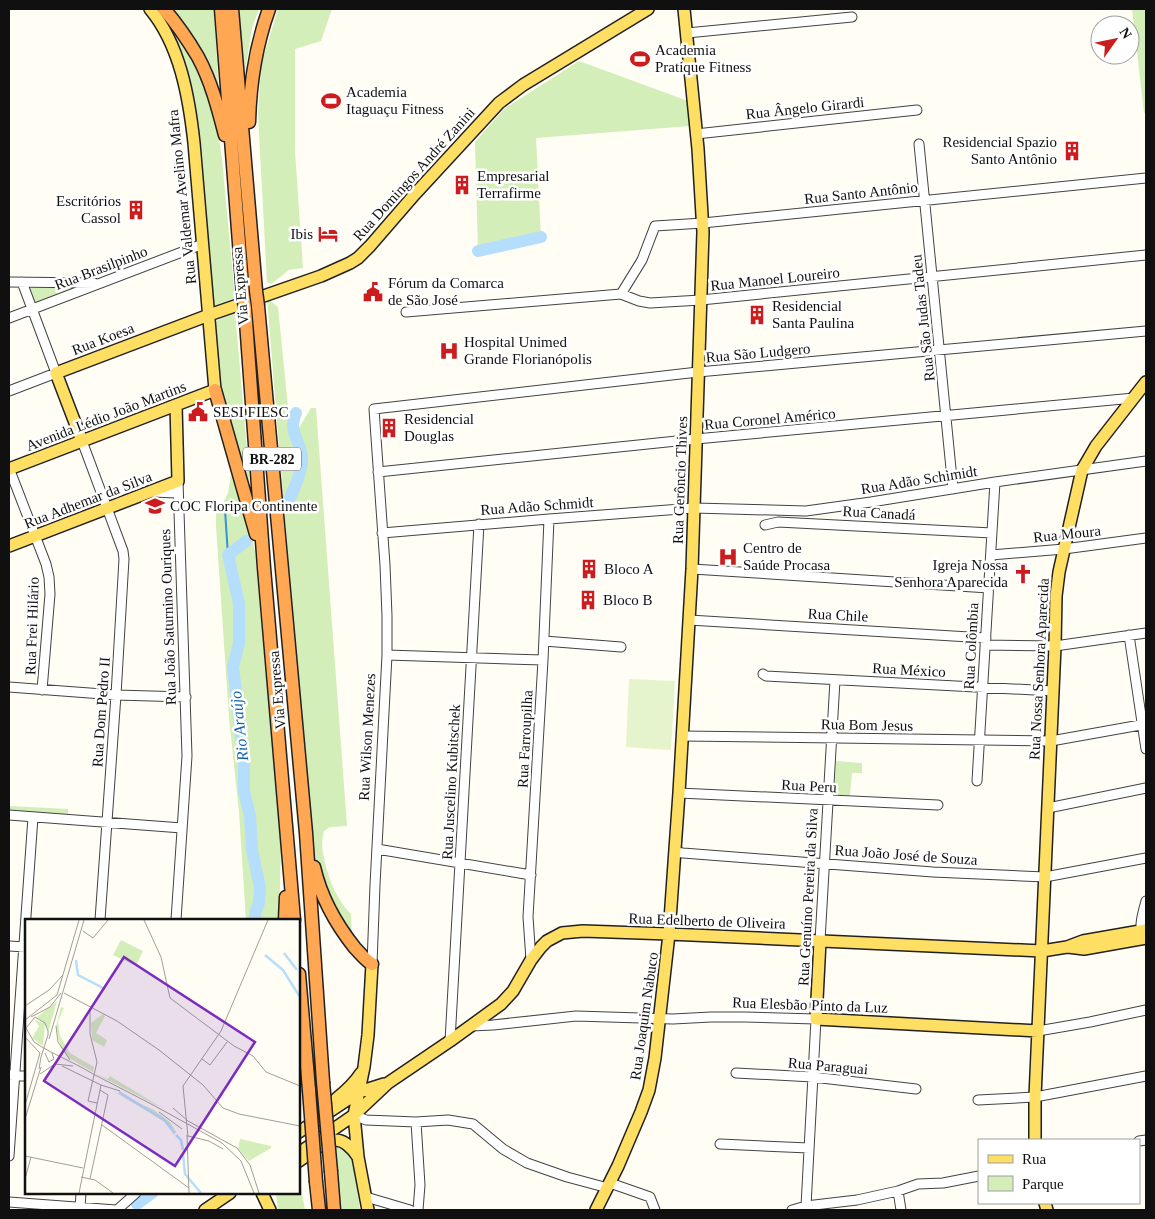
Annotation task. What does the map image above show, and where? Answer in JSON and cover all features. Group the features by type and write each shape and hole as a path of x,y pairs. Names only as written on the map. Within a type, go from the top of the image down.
{"highway":[{"path":"163,9 177,24 199,58 219,110 234,171"},
{"path":"221,9 234,171"},
{"path":"232,9 246,166"},
{"path":"246,166 251,84 260,39 269,9"},
{"name":"Via Expressa","path":"246,166 306,833 334,1210"},
{"name":"Via Expressa","path":"234,171 264,568 294,919"},
{"path":"215,390 246,496 264,568"},
{"path":"306,833 325,902 342,930 365,959 372,964"},
{"path":"285,919 289,857"},
{"path":"300,986 319,1210"}],"main road":[{"name":"Rua Valdemar Avelino Mafra","path":"150,9 167,36 179,67 193,133 215,390"},
{"path":"163,9 167,36"},
{"path":"625,22 636,9"},
{"name":"Rua Domingos André Zanini","path":"209,315 326,274 358,258 499,103 523,85 648,9"},
{"path":"680,9 686,30"},
{"path":"684,9 686,30"},
{"name":"Rua Gerôncio Thives","path":"669,934 692,569 703,223 686,30"},
{"name":"Rua Koesa","path":"56,373 209,315"},
{"path":"56,373 82,441"},
{"name":"Rua Nossa Senhora Aparecida","path":"1035,1139 1035,1097 1056,590 1082,470 1096,446 1146,382"},
{"name":"Avenida Lédio João Martins","path":"9,469 215,390"},
{"name":"Rua João Saturnino Ouriques","path":"176,405 178,481"},
{"name":"Rua Adhemar da Silva","path":"9,546 178,481"},
{"name":"Rua Edelberto de Oliveira","path":"388,1083 507,999 519,984 531,960 541,947 555,936 570,932 669,934 1042,951 1144,936"},
{"name":"Rua Joaquim Nabuco","path":"596,1210 609,1185 645,1102 652,1076 669,934"},
{"name":"Rua Genuíno Pereira da Silva","path":"816,1019 820,941"},
{"name":"Rua Wilson Menezes","path":"368,1210 358,1157 354,1115 364,1067 368,1035 372,964"},
{"name":"Rua Elesbão Pinto da Luz","path":"816,1019 1038,1031"},
{"path":"300,1123 333,1102 350,1088 356,1082 364,1067"},
{"name":"Rua Wilson Menezes","path":"364,1067 367,1082 371,1088"},
{"path":"300,1131 359,1092 388,1083"},
{"path":"300,1152 354,1115 388,1083"},
{"path":"340,1104 354,1115"},
{"path":"300,1160 328,1142 335,1140 344,1141 349,1144 358,1157"},
{"path":"205,1210 229,1194"},
{"path":"263,1194 271,1210"},
{"path":"269,1194 271,1210"}],"street":[{"path":"686,30 852,17"},
{"name":"Rua Ângelo Girardi","path":"696,134 917,110"},
{"name":"Rua São Judas Tadeu","path":"919,144 953,489"},
{"name":"Rua Santo Antônio","path":"621,294 642,260 650,241 653,227 1146,178"},
{"name":"Rua Brasilpinho","path":"9,318 203,244"},
{"name":"Rua Manoel Loureiro","path":"406,312 621,294 650,303 701,300 1146,255"},
{"path":"9,282 100,283"},
{"path":"22,282 56,373"},
{"name":"Rua São Ludgero","path":"374,409 698,372 1146,331"},
{"name":"Rua Koesa","path":"9,391 56,373"},
{"name":"Rua Coronel Américo","path":"378,472 696,439 1134,398"},
{"name":"Rua Wilson Menezes","path":"372,964 387,655 386,592 374,409"},
{"name":"Rua Dom Pedro II","path":"82,441 123,551 124,559 100,919"},
{"name":"Rua Adão Schimidt","path":"694,508 806,511 1146,461"},
{"name":"Rua Frei Hilário","path":"9,469 48,570 50,585 42,690"},
{"name":"Rua João Saturnino Ouriques","path":"176,919 187,756 178,481"},
{"name":"Rua Colômbia","path":"977,781 995,482"},
{"path":"152,492 176,493"},
{"name":"Rua Adão Schmidt","path":"382,533 694,508"},
{"path":"806,511 807,524"},
{"name":"Rua Farroupilha","path":"531,960 528,917 549,519"},
{"name":"Rua Canadá","path":"765,525 778,522 992,533"},
{"name":"Rua Juscelino Kubitschek","path":"450,1041 479,524"},
{"name":"Rua Moura","path":"991,556 1146,538"},
{"path":"692,569 989,588"},
{"name":"Rua Chile","path":"689,620 1055,646 1146,633"},
{"path":"1129,636 1144,724 1146,748"},
{"path":"544,641 621,647"},
{"path":"387,655 543,660"},
{"name":"Rua México","path":"763,674 766,676 1053,691"},
{"name":"Rua Genuíno Pereira da Silva","path":"820,941 835,680"},
{"path":"9,687 116,695 186,697"},
{"name":"Rua Bom Jesus","path":"682,736 1051,741 1144,724"},
{"path":"1048,808 1146,788"},
{"name":"Rua Peru","path":"679,793 938,805"},
{"path":"9,816 182,828"},
{"path":"27,919 33,817"},
{"path":"377,849 530,875"},
{"name":"Rua João José de Souza","path":"675,852 933,872 1045,877 1146,858"},
{"path":"1144,936 1141,921 1146,901"},
{"path":"9,946 25,947 12,1075 9,1156"},
{"name":"Rua Elesbão Pinto da Luz","path":"1038,1031 1146,1010"},
{"name":"Rua Elesbão Pinto da Luz","path":"471,1026 576,1016 816,1019"},
{"name":"Rua Genuíno Pereira da Silva","path":"806,1206 816,1019"},
{"name":"Rua Paraguai","path":"736,1073 813,1077 916,1089"},
{"path":"12,1075 25,1076"},
{"path":"978,1100 1035,1097 1146,1076"},
{"path":"354,1115 366,1120 416,1122 448,1120 473,1124 502,1149 522,1161 567,1176 609,1185 650,1197 655,1210"},
{"path":"416,1122 420,1185 418,1210"},
{"path":"720,1144 809,1148"},
{"path":"792,1210 806,1206 857,1200 898,1191 918,1184 950,1182 978,1176"},
{"path":"898,1191 901,1210"},
{"path":"80,1208 81,1194"},
{"path":"9,1202 117,1210 135,1194"},
{"path":"366,1198 410,1210"}],"green space":[{"path":"171,9 214,9 219,95 202,50 185,25"},
{"path":"238,9 259,9 252,28 244,78"},
{"path":"278,9 332,9 321,41 295,49 295,151 303,268 289,270 271,284 267,282 258,114 261,65"},
{"path":"1132,9 1146,9 1146,112 1144,113 1138,65 1140,65 1140,15 1133,15"},
{"path":"168,20 189,48 215,113 222,159 235,298 213,306 196,111 182,57"},
{"path":"579,61 688,101 690,126 536,138 541,237 478,251 475,142 504,109"},
{"path":"73,287 32,306 25,288"},
{"path":"267,298 278,307 288,407 299,428 311,408 316,408 347,826 330,827 324,831 322,846 331,883 340,900 351,914 352,939 318,875 312,852"},
{"path":"235,312 250,484 221,404 214,322"},
{"path":"231,475 250,528 255,552 281,845 279,919 246,919 239,812 229,718 216,526 216,512 228,493"},
{"path":"629,679 675,681 671,750 626,747"},
{"path":"836,761 862,763 862,773 852,773 850,796 834,795"},
{"path":"9,806 68,809 68,816 9,812"},
{"path":"334,1145 347,1150 353,1156 360,1210 341,1210"},
{"path":"300,1182 305,1210 278,1210 276,1194 300,1194"}],"waterway":[{"name":"Rio Araújo","path":"478,251 541,237"},
{"name":"Rio Araújo","path":"286,507 302,464 301,452 293,426 296,413"},
{"path":"225,510 228,555"},
{"name":"Rio Araújo","path":"246,541 228,555 239,603 239,643 233,667 244,757 244,791 250,816 252,850 260,887 259,903 254,919"},
{"name":"Rio Araújo","path":"137,1204 151,1194"}],"place":[{"name":"Academia Pratique Fitness","path":"640,59"},
{"name":"Academia Itaguaçu Fitness","path":"331,101"},
{"name":"Residencial Spazio Santo Antônio","path":"1072,151"},
{"name":"Empresarial Terrafirme","path":"462,185"},
{"name":"Escritórios Cassol","path":"136,210"},
{"name":"Ibis","path":"328,234"},
{"name":"Fórum da Comarca de São José","path":"373,292"},
{"name":"Residencial Santa Paulina","path":"757,315"},
{"name":"Hospital Unimed Grande Florianópolis","path":"449,351"},
{"name":"SESI FIESC","path":"198,412"},
{"name":"Residencial Douglas","path":"389,428"},
{"name":"COC Floripa Continente","path":"155,506"},
{"name":"Centro de Saúde Procasa","path":"728,557"},
{"name":"Bloco A","path":"589,569"},
{"name":"Igreja Nossa Senhora Aparecida","path":"1023,574"},
{"name":"Bloco B","path":"588,600"}]}
